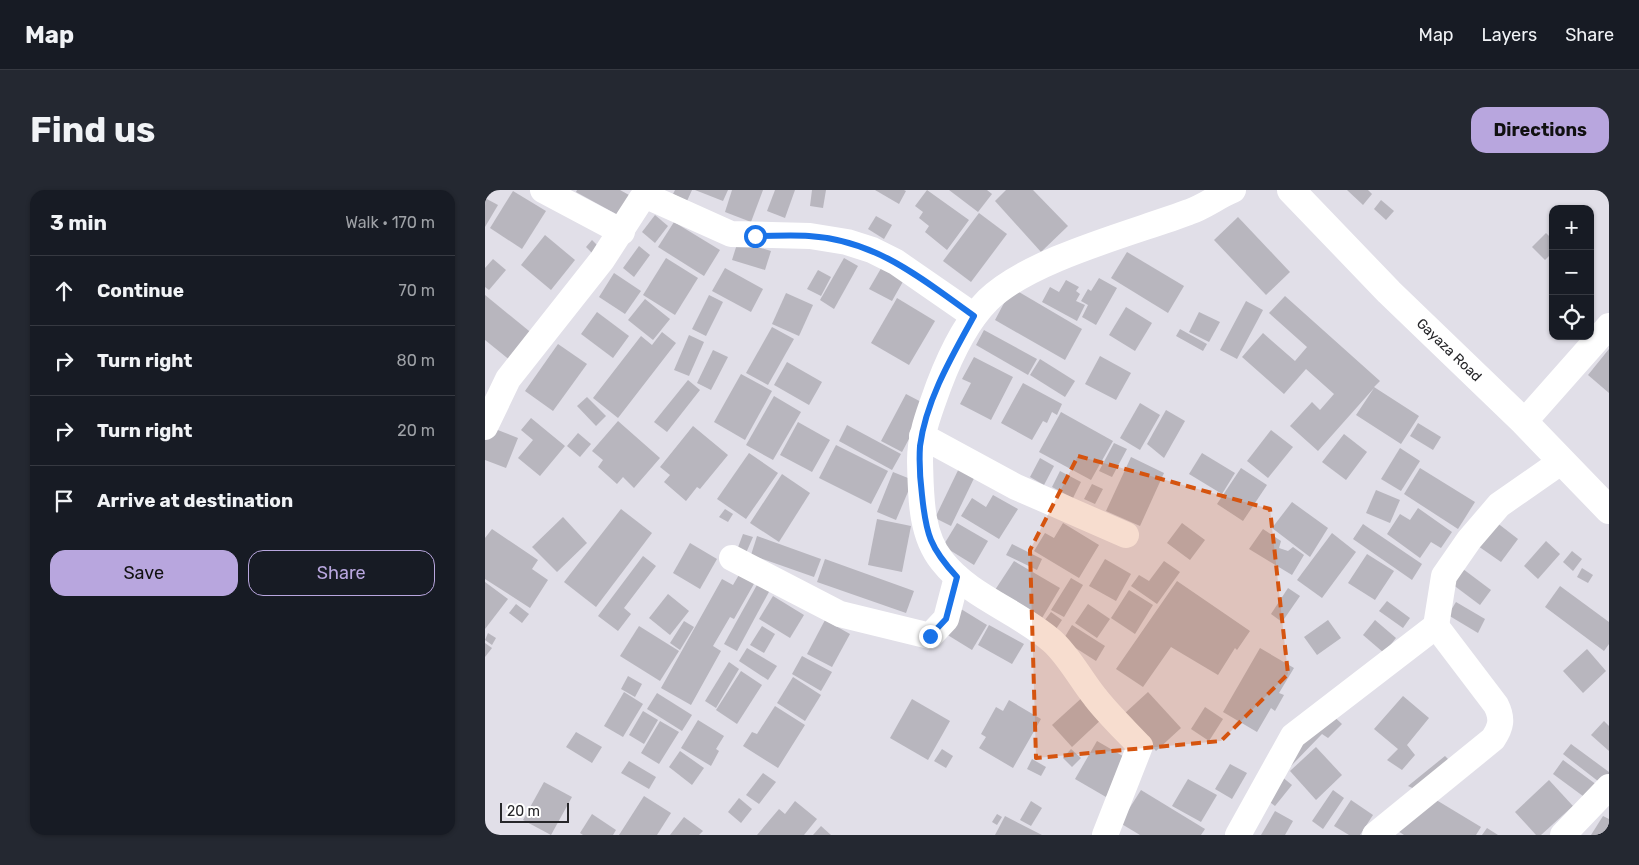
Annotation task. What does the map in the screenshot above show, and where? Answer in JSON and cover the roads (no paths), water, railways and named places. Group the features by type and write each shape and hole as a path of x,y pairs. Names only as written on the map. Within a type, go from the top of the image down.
{"main road":[{"name":"Gayaza Road","path":"1291,190 1389,292 1524,422 1609,510"}],"street":[{"path":"543,190 622,232"},
{"path":"1105,835 1140,746 1096,699 1053,641 957,577 941,560 928,537 921,482 920,446 945,369 974,316 989,299 1010,282 1061,258 1192,211 1233,190"},
{"path":"485,427 508,379 585,283 622,232 644,192 731,234 810,236 872,250 896,262 974,316"},
{"path":"1524,422 1609,326"},
{"path":"923,436 1016,487 1126,535"},
{"path":"1238,835 1293,736 1436,626 1444,576 1469,540 1499,505 1562,461"},
{"path":"732,558 840,614 930,636 946,619 957,577"},
{"path":"1375,835 1493,739 1500,728 1501,716 1496,706 1436,626"},
{"path":"1563,835 1609,788"}]}
